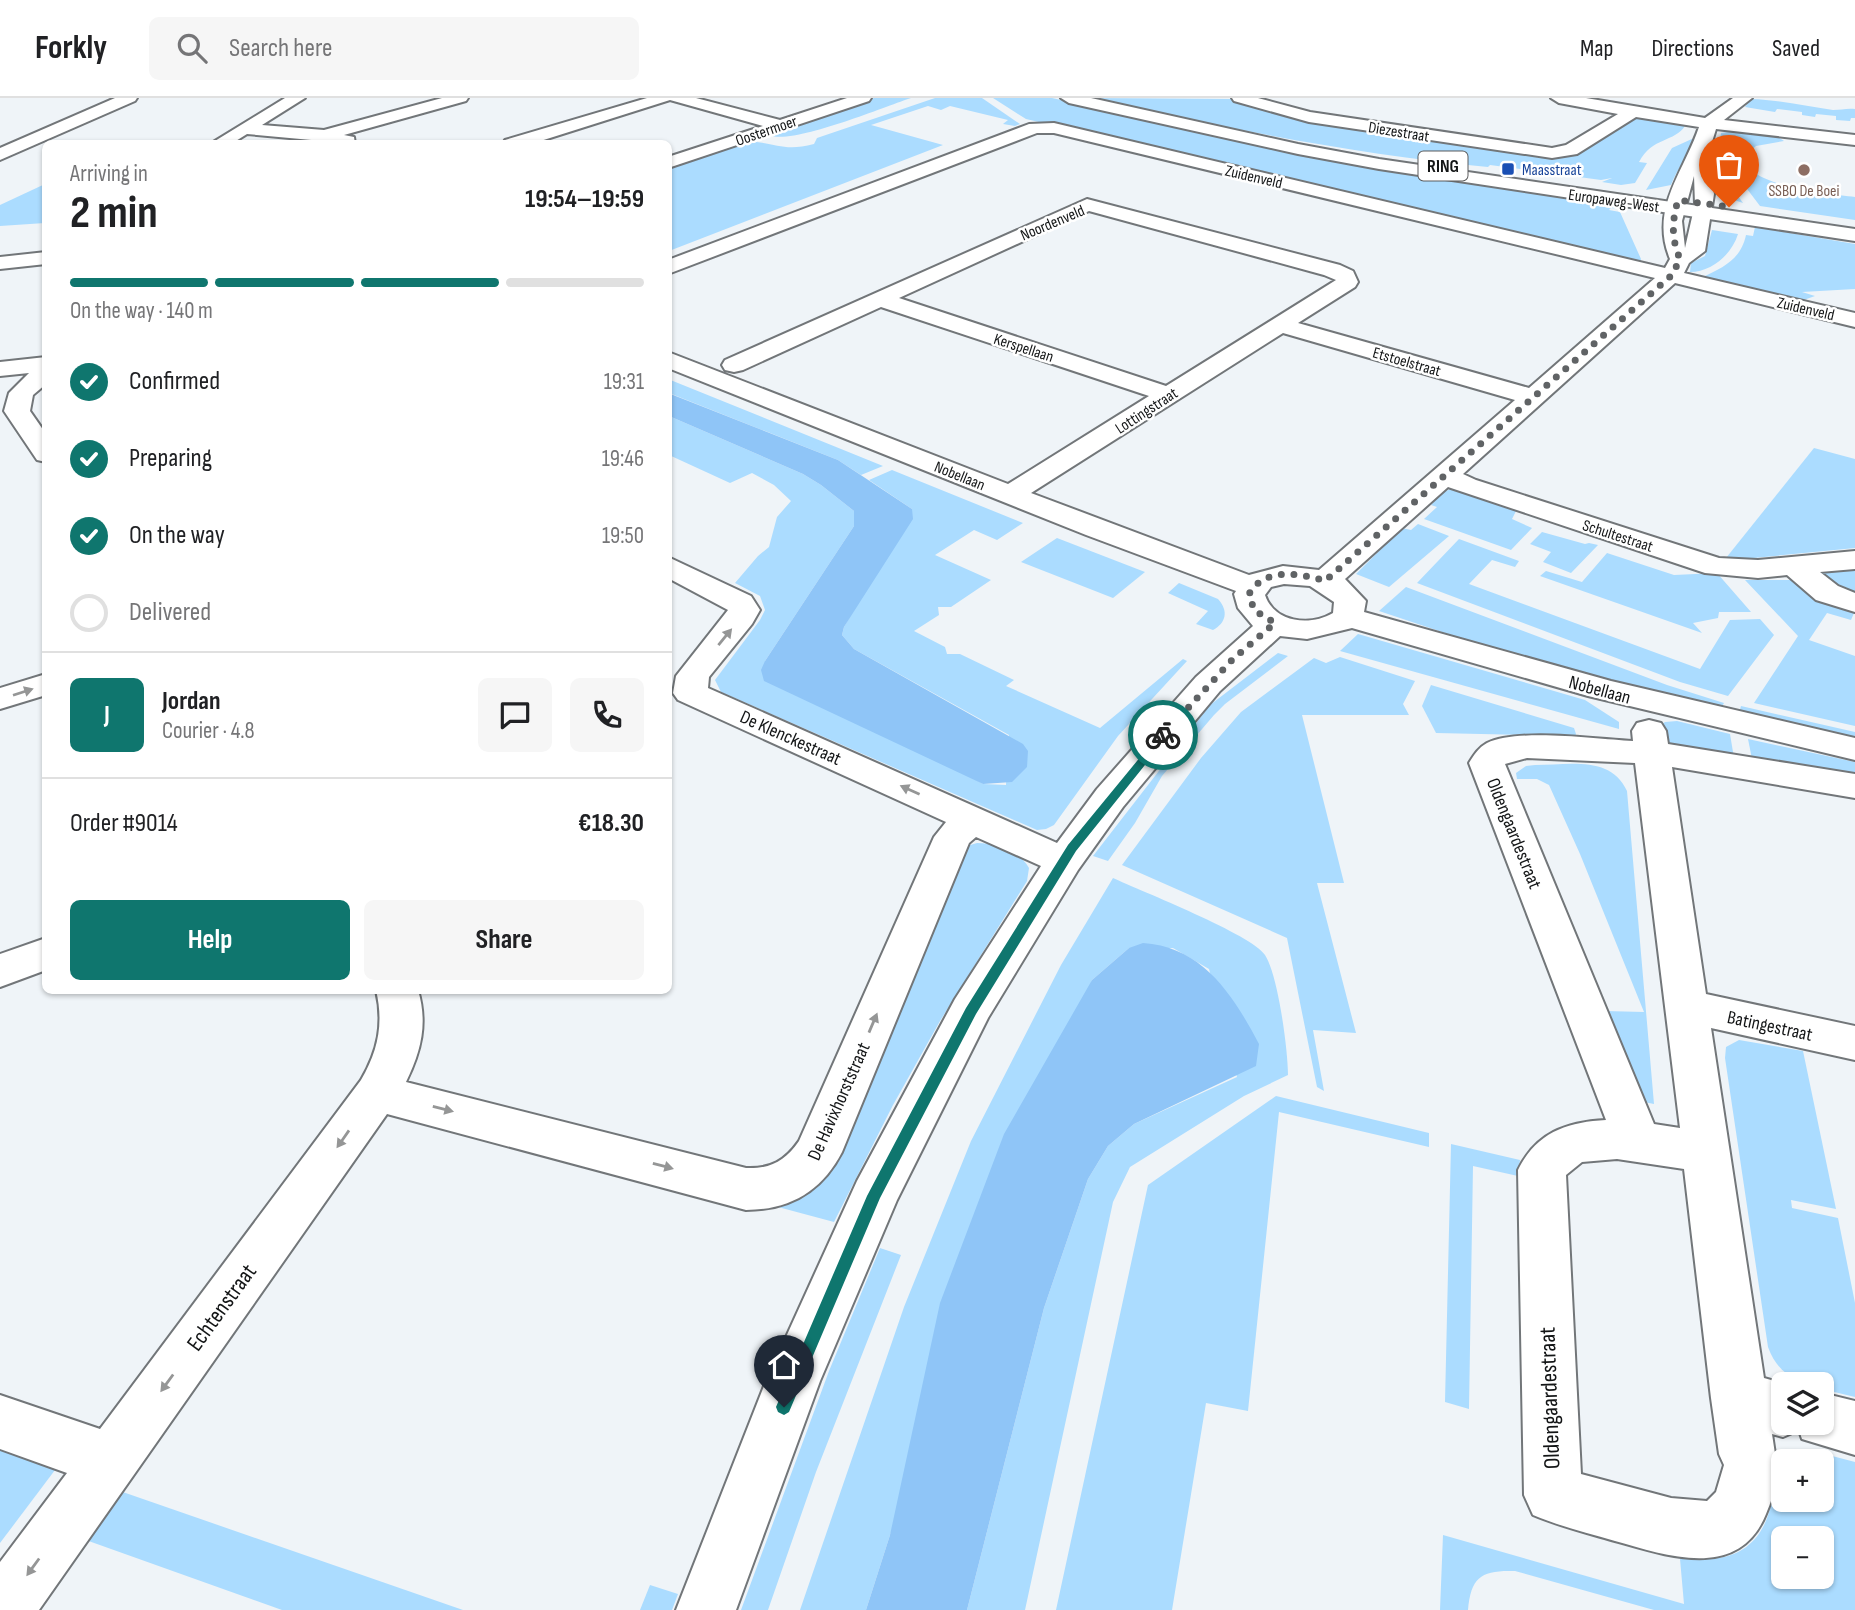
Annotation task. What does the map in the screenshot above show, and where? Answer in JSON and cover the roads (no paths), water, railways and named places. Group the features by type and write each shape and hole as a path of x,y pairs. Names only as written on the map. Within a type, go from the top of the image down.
{"street":[{"path":"0,155 129,98"},
{"path":"225,140 297,98"},
{"path":"324,135 460,98"},
{"path":"524,140 664,98"},
{"path":"677,98 780,125"},
{"name":"Oostermoer","path":"672,162 863,98"},
{"name":"Europaweg-West","path":"1069,98 1208,129 1677,204 1855,225"},
{"name":"Diezestraat","path":"1240,98 1309,117 1552,153 1571,150 1633,112"},
{"path":"1559,98 1709,123 1855,140"},
{"path":"1676,267 1672,221 1685,174 1698,158 1709,123 1744,98"},
{"name":"Zuidenveld","path":"672,266 1035,128 1054,128 1676,267 1695,283 1855,320"},
{"path":"243,129 324,135 341,140"},
{"path":"1325,581 1695,251 1705,208 1705,175 1698,158"},
{"name":"Noordenveld","path":"734,365 1087,205 1332,270 1345,276 1347,282 1281,325"},
{"name":"Europaweg-West","path":"1705,208 1855,235"},
{"path":"0,263 42,258"},
{"name":"Kerspellaan","path":"879,299 1169,395"},
{"name":"Etstoelstraat","path":"1281,325 1533,397"},
{"name":"Lottingstraat","path":"1021,488 1281,325"},
{"name":"Nobellaan","path":"672,342 734,365 1021,488 1264,605 1296,629 1317,629 1341,623 1348,617 1504,664 1646,701 1855,749"},
{"name":"Nobellaan","path":"672,360 1021,488"},
{"path":"0,369 42,364"},
{"path":"42,376 25,389 17,404 17,411 42,448"},
{"name":"Schultestraat","path":"1445,475 1466,486 1716,567 1795,567 1855,561"},
{"path":"1795,567 1827,593 1855,603"},
{"name":"De Klenckestraat","path":"672,568 740,603 744,610 679,698 935,801 1064,861"},
{"path":"706,1610 793,1381 874,1196 971,1012 1064,861 1110,798 1208,684 1264,605 1260,581 1283,575 1325,581 1337,586 1350,601 1348,617"},
{"path":"0,699 42,685"},
{"name":"Oldengaardestraat","path":"1646,701 1705,1154 1760,1404 1747,1465 1747,1499 1737,1514 1723,1525 1706,1531 1682,1531 1552,1495 1542,1170 1550,1159 1567,1147 1591,1142 1637,1139 1705,1154"},
{"name":"Oldengaardestraat","path":"1637,1139 1487,763 1502,750 1527,747 1652,753"},
{"path":"1652,753 1855,786"},
{"name":"De Havixhorststraat","path":"377,1093 746,1189 775,1187 791,1181 809,1168 818,1152 953,837 971,820"},
{"path":"0,971 42,955"},
{"name":"Echtenstraat","path":"2,1610 377,1093 399,1051 402,1013 398,994"},
{"name":"Batingestraat","path":"1686,1006 1855,1042"},
{"path":"0,1422 110,1460"},
{"path":"1834,1423 1855,1428"}],"place":[{"name":"Maasstraat","path":"1508,169"},
{"name":"SSBO De Boei","path":"1804,170"}]}
